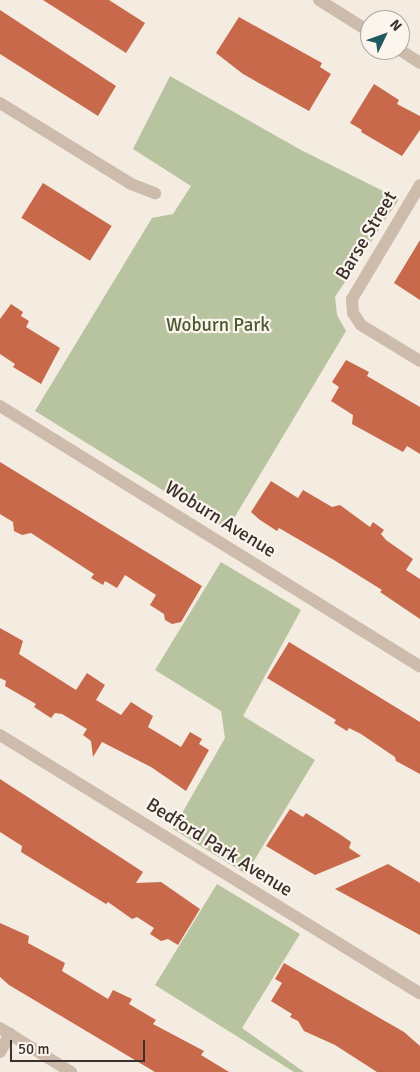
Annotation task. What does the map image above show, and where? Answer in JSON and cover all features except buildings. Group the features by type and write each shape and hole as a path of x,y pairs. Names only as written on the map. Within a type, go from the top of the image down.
{"street":[{"path":"319,0 360,26"},
{"path":"0,103 131,184 155,193"},
{"name":"Barse Street","path":"420,185 359,283 352,307 361,325 420,361"},
{"name":"Woburn Avenue","path":"0,406 420,666"},
{"name":"Bedford Park Avenue","path":"0,735 420,993"},
{"path":"0,1052 5,1031 71,1072"}],"green space":[{"name":"Woburn Park","path":"170,76 301,150 399,199 335,297 337,315 346,331 227,530 35,411 152,218 173,214 191,186 133,149"},
{"path":"221,562 301,610 243,716 315,760 246,874 173,829 225,738 221,711 155,670"},
{"path":"217,884 300,934 242,1028 304,1072 294,1072 155,985"}]}
